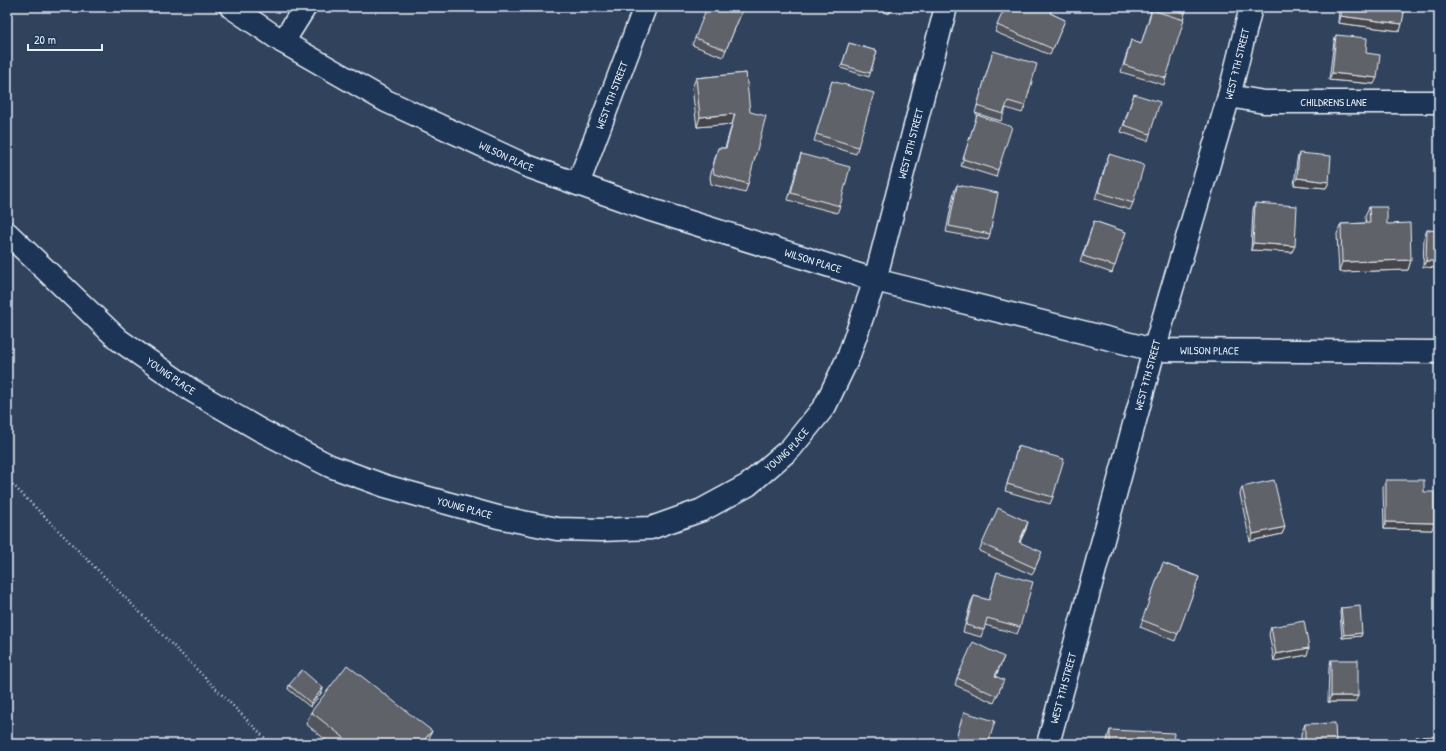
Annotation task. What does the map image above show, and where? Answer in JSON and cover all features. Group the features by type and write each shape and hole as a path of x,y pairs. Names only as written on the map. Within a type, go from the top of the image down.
{"street":[{"name":"WILSON PLACE","path":"231,7 283,42 386,101 527,166 648,209 875,280 1154,350 1439,352"},
{"path":"283,42 304,7"},
{"name":"WEST 9TH STREET","path":"578,184 645,7"},
{"name":"WEST 8TH STREET","path":"875,280 946,7"},
{"name":"WEST 7TH STREET","path":"1048,744 1154,350 1229,96 1251,7"},
{"name":"CHILDRENS LANE","path":"1229,96 1264,102 1439,102"},
{"name":"YOUNG PLACE","path":"7,233 119,340 191,390 260,430 330,466 385,486 498,518 557,529 600,530 651,528 702,510 748,485 791,448 825,406 848,358 875,280"}],"path":[{"path":"7,479 271,744"}],"building":[{"path":"707,7 737,7 743,9 726,50 695,38"},
{"path":"1005,7 1052,7 1050,13 1065,20 1053,49 997,25"},
{"path":"1161,7 1187,7 1185,13"},
{"path":"1341,7 1405,7 1402,24 1340,16"},
{"path":"1152,10 1184,20 1166,78 1124,65 1131,40 1141,44"},
{"path":"1336,35 1367,38 1366,53 1380,55 1377,78 1332,73"},
{"path":"849,43 877,51 870,73 842,65"},
{"path":"993,51 1037,64 1025,106 1008,101 1003,114 977,106"},
{"path":"746,73 750,112 766,116 748,184 714,174 713,167 718,148 726,148 735,114 700,117 696,78"},
{"path":"832,81 874,93 858,147 816,134"},
{"path":"1134,94 1160,102 1150,134 1124,125"},
{"path":"977,115 1012,127 998,170 963,159"},
{"path":"1299,153 1331,156 1329,182 1297,178"},
{"path":"801,154 850,167 840,206 791,193"},
{"path":"1109,154 1144,165 1133,203 1098,192"},
{"path":"957,185 998,193 990,234 949,226"},
{"path":"1255,203 1297,206 1295,246 1253,243"},
{"path":"1369,207 1387,207 1387,224 1410,223 1411,260 1342,262 1341,224 1370,223"},
{"path":"1094,221 1126,232 1115,266 1083,256"},
{"path":"1427,230 1439,231 1439,261 1426,261"},
{"path":"1018,446 1064,459 1053,497 1007,484"},
{"path":"1274,480 1285,527 1253,534 1242,487"},
{"path":"1386,480 1424,480 1424,492 1434,492 1434,523 1386,522"},
{"path":"998,508 1028,522 1019,542 1042,552 1035,568 982,544"},
{"path":"1163,563 1199,577 1178,634 1142,620"},
{"path":"997,572 1033,582 1020,627 987,618 984,630 966,625 974,596 989,600"},
{"path":"1360,606 1362,633 1344,635 1341,608"},
{"path":"1304,621 1309,648 1276,654 1271,627"},
{"path":"973,642 1004,657 995,676 1004,680 997,696 957,678"},
{"path":"1331,660 1358,660 1358,696 1331,696"},
{"path":"347,665 432,731 424,740 429,744 352,744 311,712"},
{"path":"302,670 323,688 311,703 289,685"},
{"path":"964,712 995,721 988,744 954,744"},
{"path":"1335,723 1336,744 1305,744 1305,724"},
{"path":"1110,730 1174,733 1173,744 1110,744"},
{"path":"1439,736 1439,744 1416,744 1416,737"}]}
